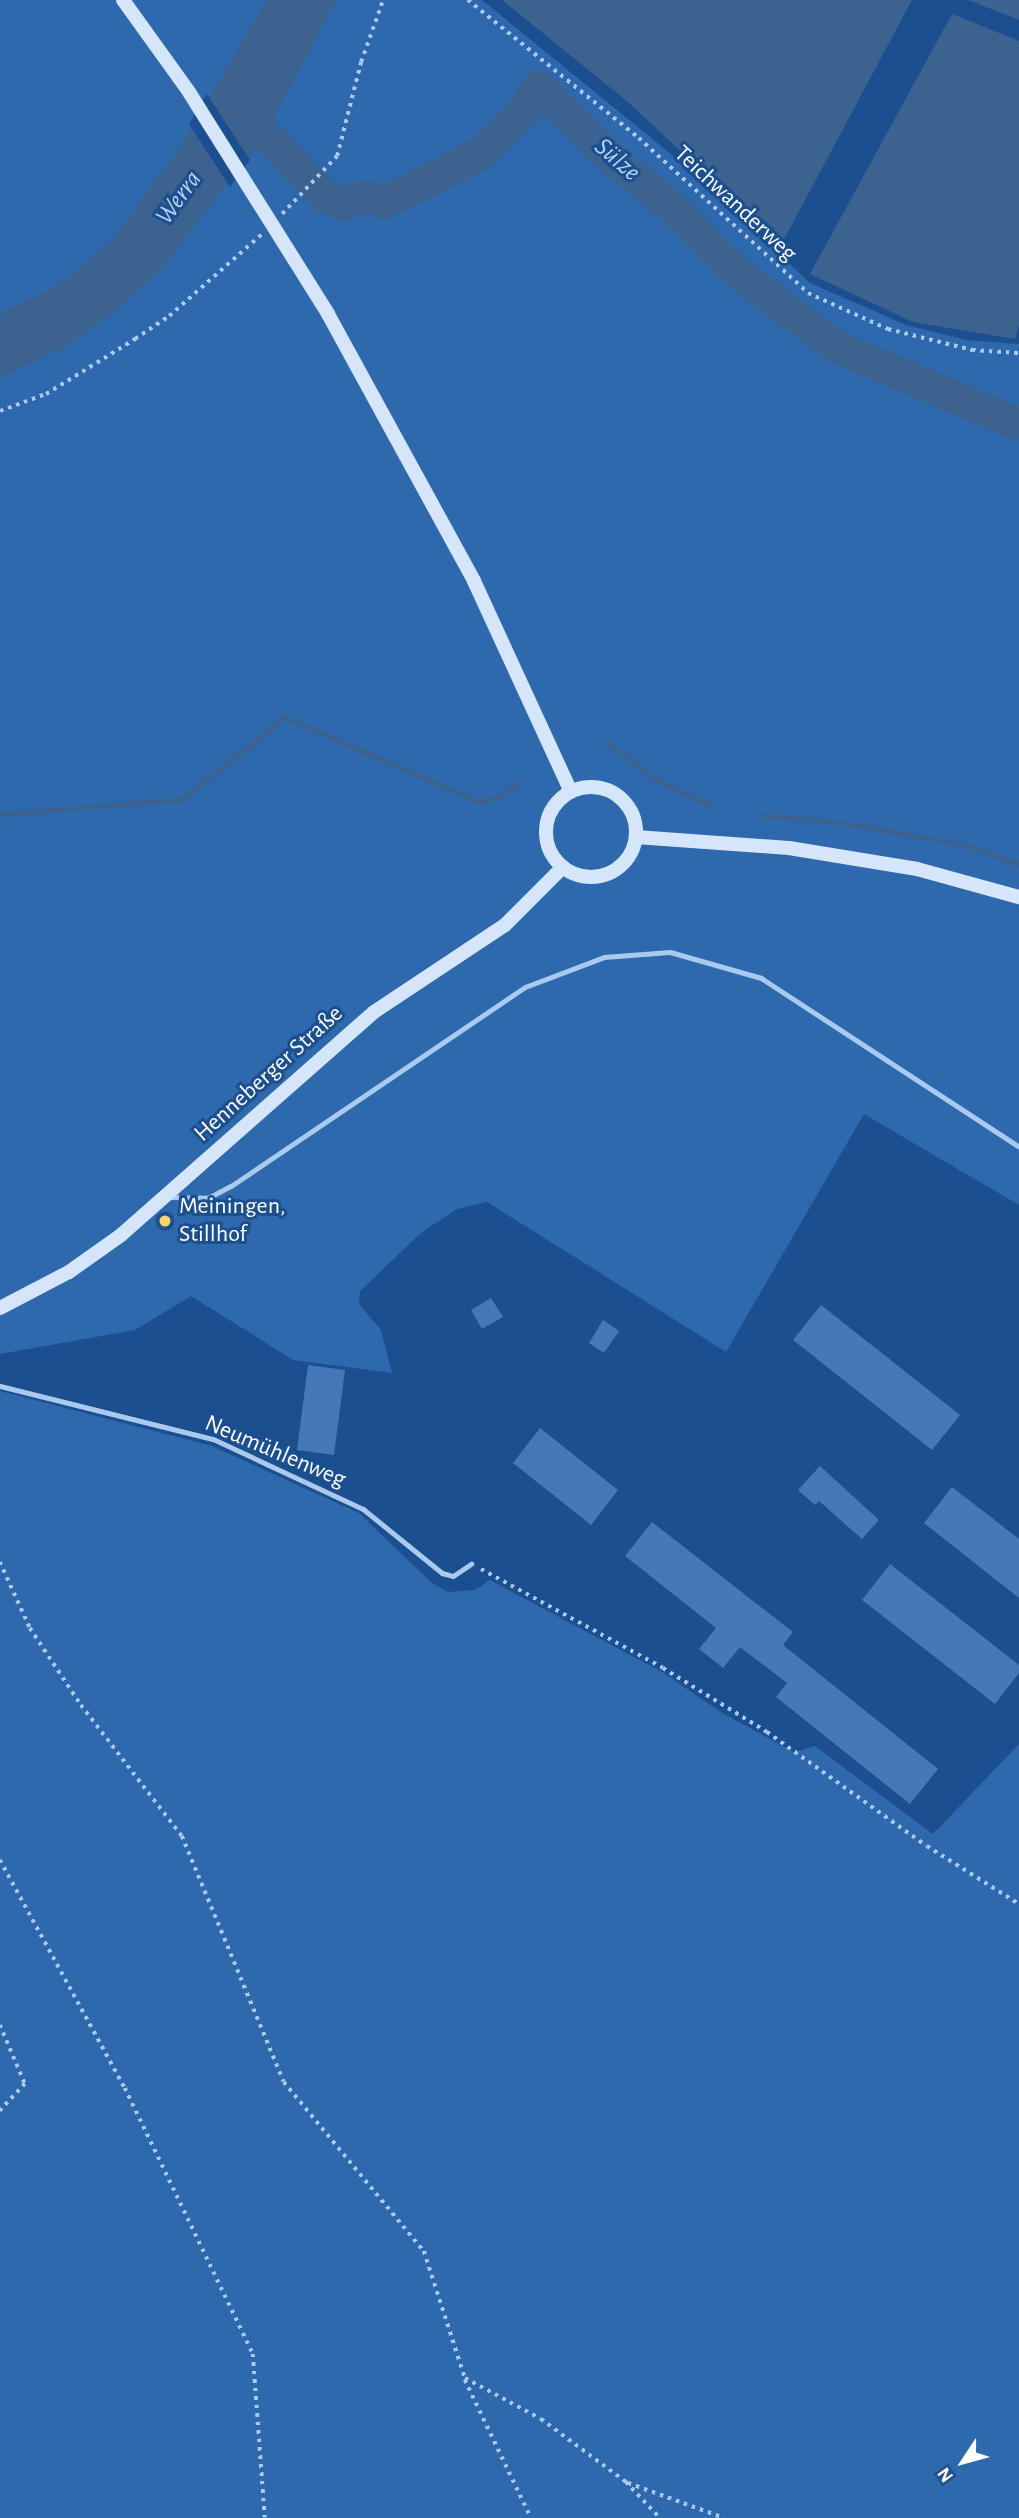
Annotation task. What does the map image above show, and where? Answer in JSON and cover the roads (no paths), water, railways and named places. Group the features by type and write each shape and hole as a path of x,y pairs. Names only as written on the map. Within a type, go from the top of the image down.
{"main road":[{"path":"123,0 189,92 328,314 474,581 571,792"},
{"path":"595,788 610,792 632,813 636,836 628,858 612,872 583,877 563,867 548,846 547,825 559,800 571,792 595,788"},
{"path":"636,836 789,848 917,869 1019,897"},
{"name":"Henneberger Straße","path":"0,1308 69,1272 166,1197 374,1012 505,925 543,892 563,867"}],"lane":[{"path":"166,1197 208,1198 231,1186 525,986 604,957 670,952 761,978 1019,1147"},
{"name":"Neumühlenweg","path":"0,1386 213,1439 363,1509 442,1573 453,1576 471,1564"}],"water":[{"name":"Werra","path":"267,0 336,0 265,135 160,271 112,314 63,348 0,378 0,313 58,286 114,238 178,150"},
{"path":"502,0 912,0 781,245 629,103"},
{"path":"968,0 1019,0 1019,20"},
{"path":"952,14 1019,41 1019,325 1015,339 913,322 810,274"}],"waterway":[{"name":"Sülze","path":"242,110 324,196 343,204 366,196 385,202 482,152 527,105 538,86 609,156 670,205 735,271 837,347 1019,424"},
{"path":"0,814 183,799 285,717 480,802 499,797 519,782"},
{"path":"608,742 656,780 711,805"},
{"path":"761,815 852,824 965,845 1019,864"}],"place":[{"name":"Meiningen, Stillhof","path":"165,1221"}]}
